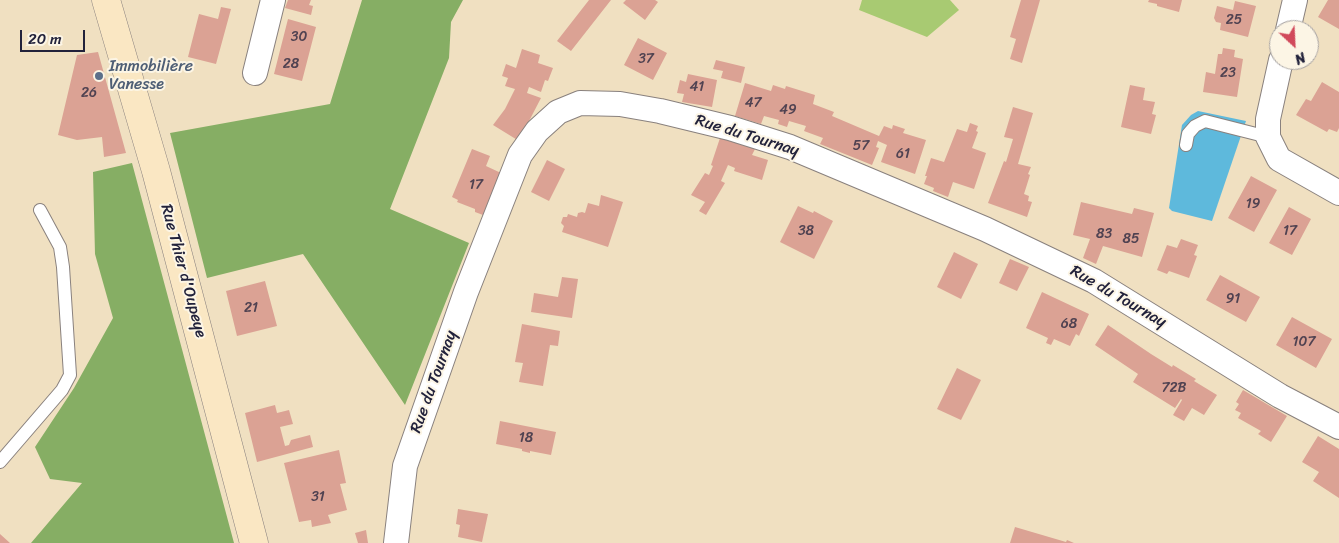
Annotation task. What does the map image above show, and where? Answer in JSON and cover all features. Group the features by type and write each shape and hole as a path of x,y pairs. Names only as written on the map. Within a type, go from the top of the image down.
{"main road":[{"name":"Rue Thier d'Oupeye","path":"106,0 156,171 254,543"}],"street":[{"path":"254,73 273,0"},
{"path":"1290,20 1295,0"},
{"path":"1279,70 1268,119 1268,137 1279,159 1339,192"},
{"name":"Rue du Tournay","path":"396,543 404,466 466,292 520,155 537,131 558,112 580,103 620,104 660,111 730,128 790,147 985,229 1094,281 1280,396 1339,427"}],"lane":[{"path":"1186,145 1188,134 1195,126 1205,122 1268,137"},
{"path":"0,462 62,390 70,375 60,247 40,210"}],"green space":[{"path":"362,0 463,0 451,22 449,58 390,209 469,243 405,405 303,254 207,278 170,133 330,104"},
{"path":"862,0 950,0 959,10 927,37 859,10"},
{"path":"132,163 234,543 31,543 82,483 50,479 35,447 74,388 113,318 95,254 93,172"}],"water":[{"path":"1198,111 1246,121 1212,221 1172,211 1169,208 1182,125 1191,115"}],"building":[{"path":"288,0 311,0 309,5 313,6 311,15 285,8"},
{"path":"589,0 611,0 571,51 557,41"},
{"path":"626,0 655,0 658,2 645,20 623,3"},
{"path":"1021,0 1040,0 1022,63 1010,59 1016,39 1010,37"},
{"path":"1149,0 1182,0 1179,12 1157,6 1157,4 1148,2"},
{"path":"1328,0 1339,0 1339,29 1318,17"},
{"path":"1235,1 1256,6 1248,37 1220,30 1221,23 1216,22 1214,18 1217,6 1233,10"},
{"path":"221,7 231,9 216,64 188,57 199,14 218,19"},
{"path":"288,19 316,27 302,81 274,74"},
{"path":"638,38 667,53 653,80 624,65"},
{"path":"1223,48 1235,50 1234,57 1243,59 1237,97 1203,92 1206,72 1215,74 1218,54 1222,54"},
{"path":"522,49 540,55 538,63 553,68 548,81 545,80 541,92 529,87 527,93 541,98 528,123 529,125 519,141 493,125 505,109 515,89 505,86 508,78 502,76 506,64 516,68"},
{"path":"98,52 126,153 104,157 102,137 77,140 58,135 77,55"},
{"path":"716,60 745,67 741,83 721,78 723,71 713,69"},
{"path":"688,74 717,80 712,107 682,102 684,94 677,93 680,80 686,82"},
{"path":"1322,82 1339,92 1339,128 1337,132 1329,129 1327,132 1296,115 1306,99 1311,101"},
{"path":"745,83 771,91 773,85 785,89 786,86 815,95 813,104 834,112 832,116 879,136 884,126 892,129 893,125 905,129 903,133 926,140 915,174 881,162 887,145 878,141 876,147 879,148 872,165 820,144 823,138 804,131 806,126 789,121 787,127 778,124 779,120 764,116 761,124 735,116"},
{"path":"1130,85 1145,88 1143,100 1155,102 1152,114 1156,115 1151,134 1121,127"},
{"path":"1013,107 1033,113 1018,164 1031,167 1024,194 1029,196 1028,201 1032,202 1027,217 988,203 1004,161 1006,162 1013,139 1004,137"},
{"path":"970,123 978,126 976,131 978,132 972,148 986,153 974,189 953,182 948,197 933,191 934,188 924,184 931,158 944,162 957,129 967,132"},
{"path":"720,138 755,149 752,155 768,160 762,180 734,171 735,168 728,165 721,181 725,183 706,215 699,211 705,202 691,195 705,173 709,175"},
{"path":"472,149 490,156 486,166 501,173 483,215 475,212 475,209 457,202 458,200 452,197"},
{"path":"547,160 565,169 549,201 531,192"},
{"path":"1251,176 1277,190 1254,232 1228,218"},
{"path":"601,195 623,202 608,247 562,232 564,226 561,223 563,217 567,217 568,214 577,217 578,213 585,213 588,203 599,206"},
{"path":"1081,202 1132,214 1134,208 1154,213 1142,257 1103,246 1096,264 1083,258 1090,239 1073,235"},
{"path":"798,206 813,213 814,211 833,221 814,259 780,242"},
{"path":"1289,207 1311,219 1292,255 1269,243"},
{"path":"1181,239 1198,245 1194,255 1197,256 1189,278 1169,271 1167,274 1157,270 1167,245 1177,248"},
{"path":"954,252 978,264 961,299 937,287"},
{"path":"1010,259 1029,267 1017,291 999,283"},
{"path":"1220,275 1260,297 1246,322 1206,300"},
{"path":"562,277 578,279 572,318 531,312 534,293 558,297"},
{"path":"265,281 277,326 237,336 226,291"},
{"path":"1042,292 1089,314 1079,336 1076,334 1070,346 1054,339 1051,345 1046,343 1048,338 1026,328"},
{"path":"1292,317 1332,339 1316,368 1276,345"},
{"path":"522,324 560,331 558,346 550,345 543,386 519,382 523,363 515,362"},
{"path":"1108,325 1172,367 1173,365 1196,379 1194,381 1217,395 1204,415 1192,408 1184,421 1173,415 1181,399 1175,408 1133,382 1138,374 1095,345"},
{"path":"957,368 981,380 961,420 937,409"},
{"path":"1243,390 1287,416 1271,442 1258,434 1261,431 1238,418 1241,413 1235,410 1239,404 1236,402"},
{"path":"275,405 277,413 289,410 293,424 280,427 285,446 289,445 291,440 310,435 313,447 257,462 245,413"},
{"path":"500,421 556,432 551,455 530,451 530,453 522,451 522,449 496,444"},
{"path":"1318,436 1339,449 1339,498 1313,481 1319,472 1302,462"},
{"path":"339,450 346,483 340,484 347,510 328,515 331,523 312,527 311,520 299,522 284,463"},
{"path":"458,509 488,514 482,542 458,537 460,525 456,524"},
{"path":"1015,527 1066,542 1067,540 1074,543 1010,543"},
{"path":"366,530 368,543 358,543 355,533"},
{"path":"0,534 10,543 0,543"}],"place":[{"name":"Immobilière Vanesse","path":"99,76"}]}
